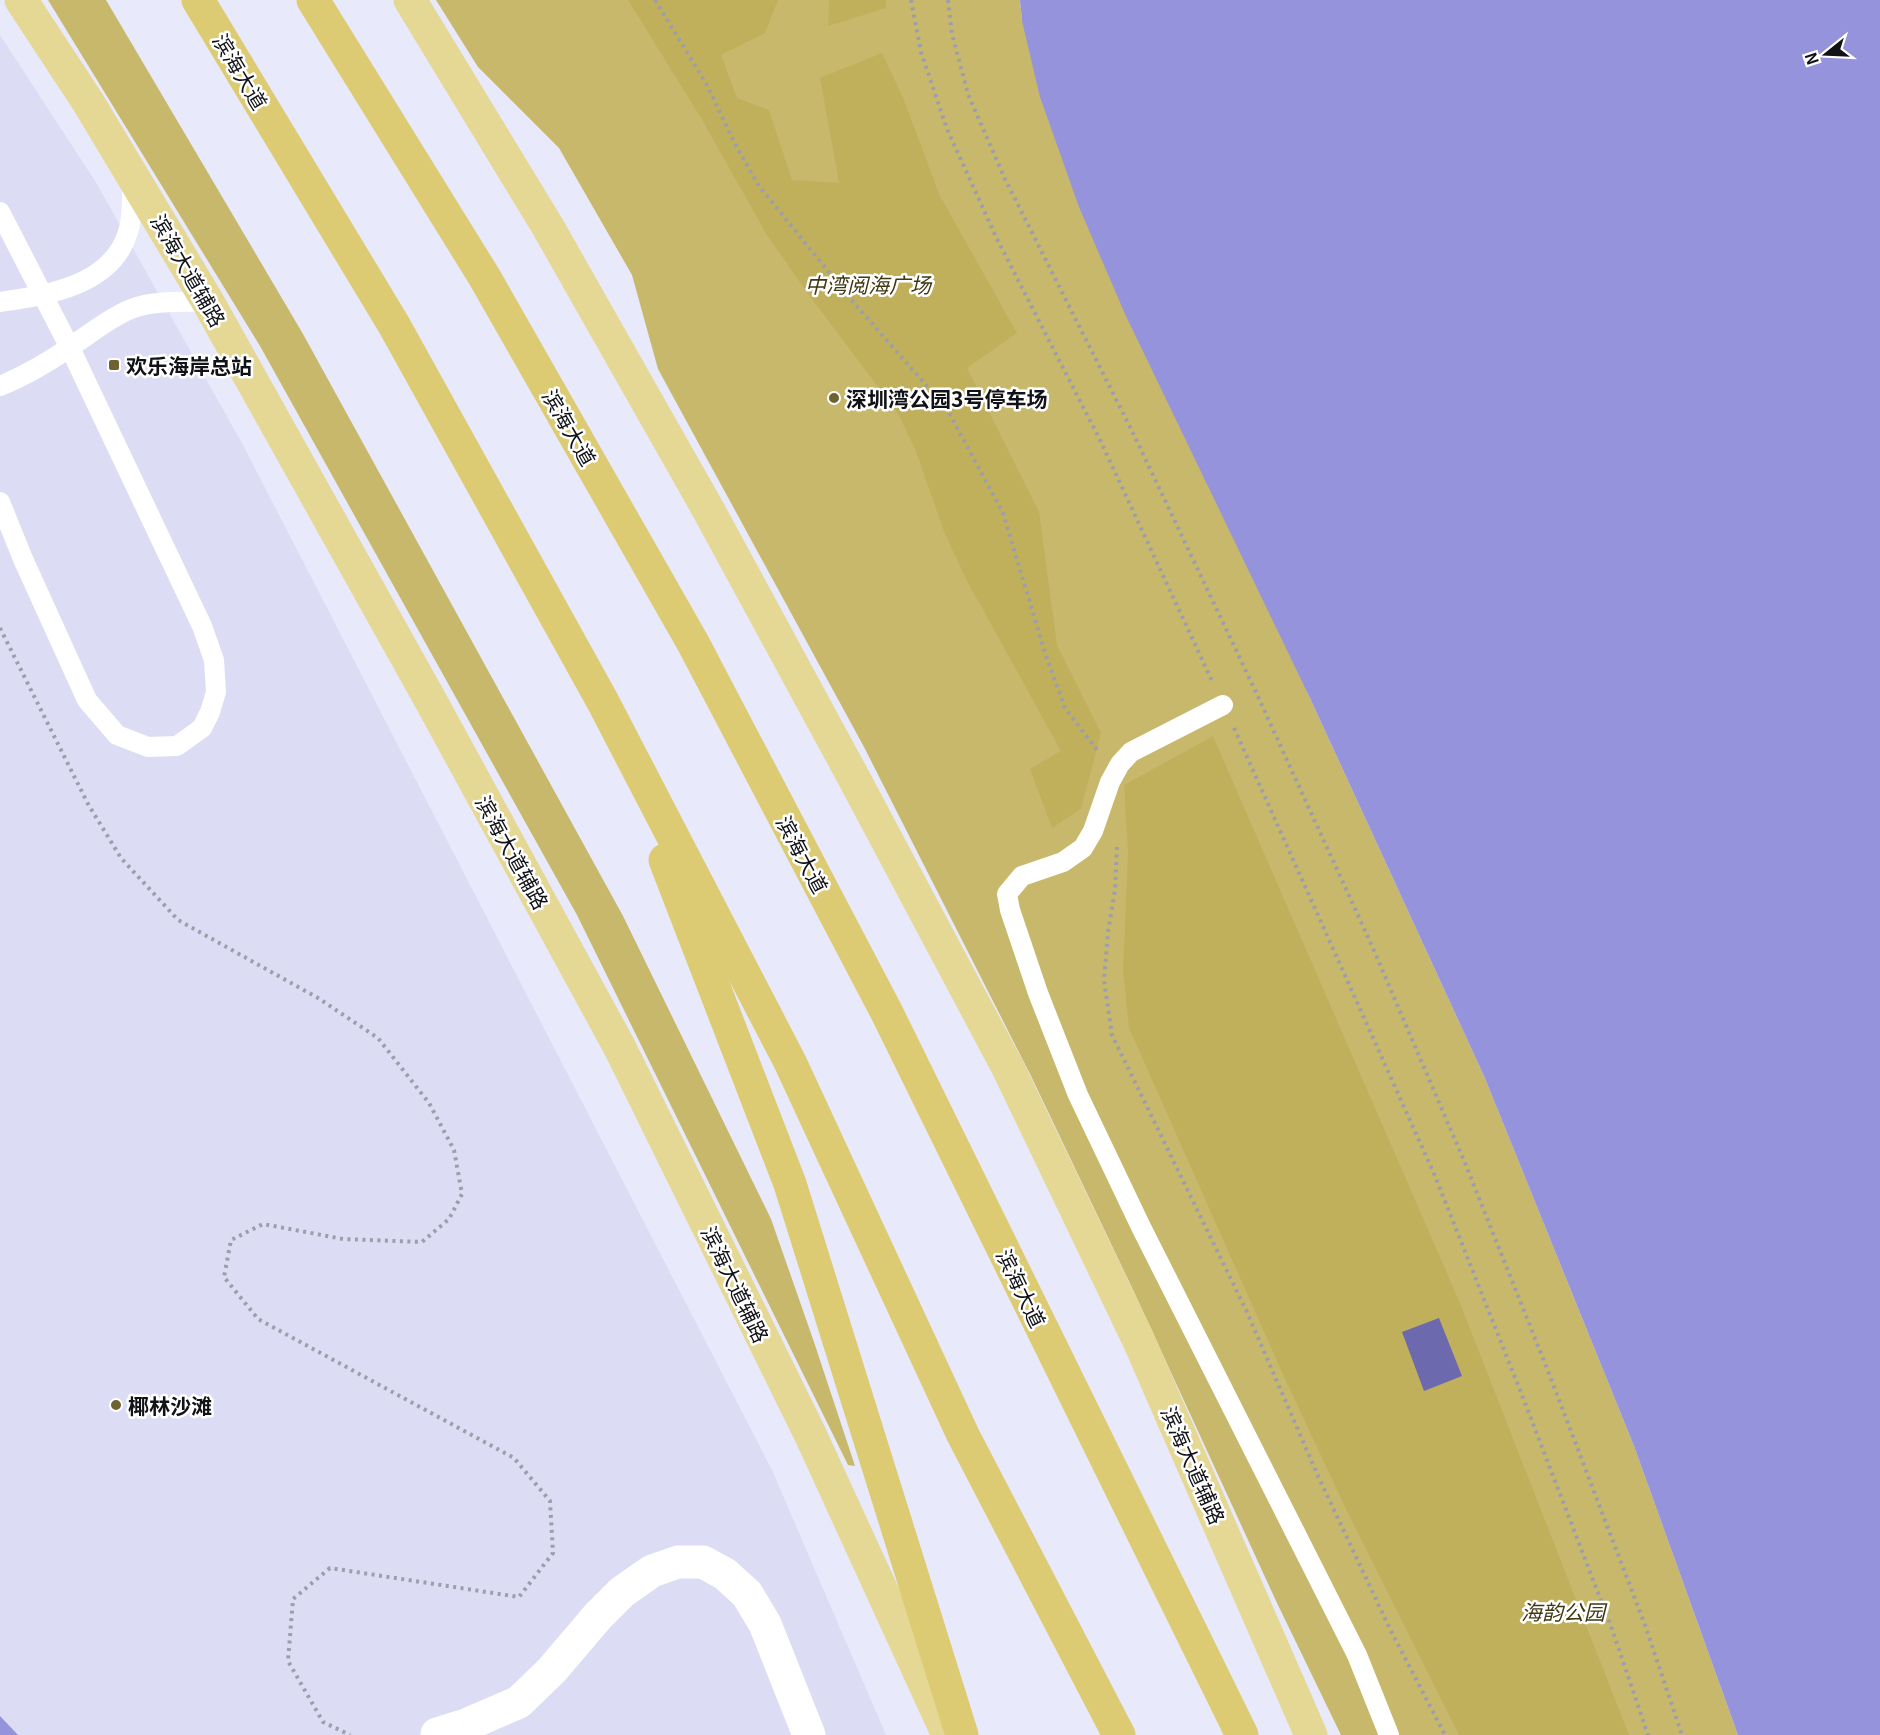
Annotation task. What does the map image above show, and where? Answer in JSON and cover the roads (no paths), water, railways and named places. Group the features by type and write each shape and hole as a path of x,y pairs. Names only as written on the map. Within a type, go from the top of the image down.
{"highway":[{"name":"滨海大道","path":"198,0 394,325 603,702 790,1062 963,1435 1119,1735"},
{"name":"滨海大道","path":"313,0 485,278 693,643 887,1013 1242,1735"},
{"path":"603,702 790,1184 962,1735"}],"main road":[{"name":"滨海大道辅路","path":"21,0 132,172 208,302 620,1048 811,1436 948,1735"},
{"name":"滨海大道辅路","path":"410,0 548,227 709,511 855,779 1008,1068 1138,1338 1311,1735"}],"street":[{"path":"437,1734 466,1725 519,1702 552,1670 598,1616 622,1592 652,1570 678,1562 704,1562 724,1574 747,1594 765,1624 809,1735"}],"lane":[{"path":"0,302 44,295 85,280 117,255 130,223 132,172"},
{"path":"0,212 70,348 202,626 214,660 216,692 202,728 177,746 148,747 117,735 87,700 23,559 0,502"},
{"path":"0,387 23,377 115,317 133,308 156,303 208,302"},
{"path":"1223,705 1131,752 1120,764 1110,782 1093,831 1083,848 1063,862 1022,876 1007,894 1010,910 1038,993 1078,1095 1141,1227 1357,1655 1389,1735"}],"water":[{"path":"1020,0 1880,0 1880,1735 1738,1735 1634,1446 1484,1076 1309,696 1125,314 1079,207 1040,97 1022,21"},
{"path":"0,1716 18,1735 0,1735"}],"place":[{"name":"欢乐海岸总站","path":"114,365"},
{"name":"深圳湾公园3号停车场","path":"834,398"},
{"name":"椰林沙滩","path":"116,1405"}],"park label":[{"name":"中湾阅海广场","path":"868,284"},
{"name":"海韵公园","path":"1563,1611"}]}
